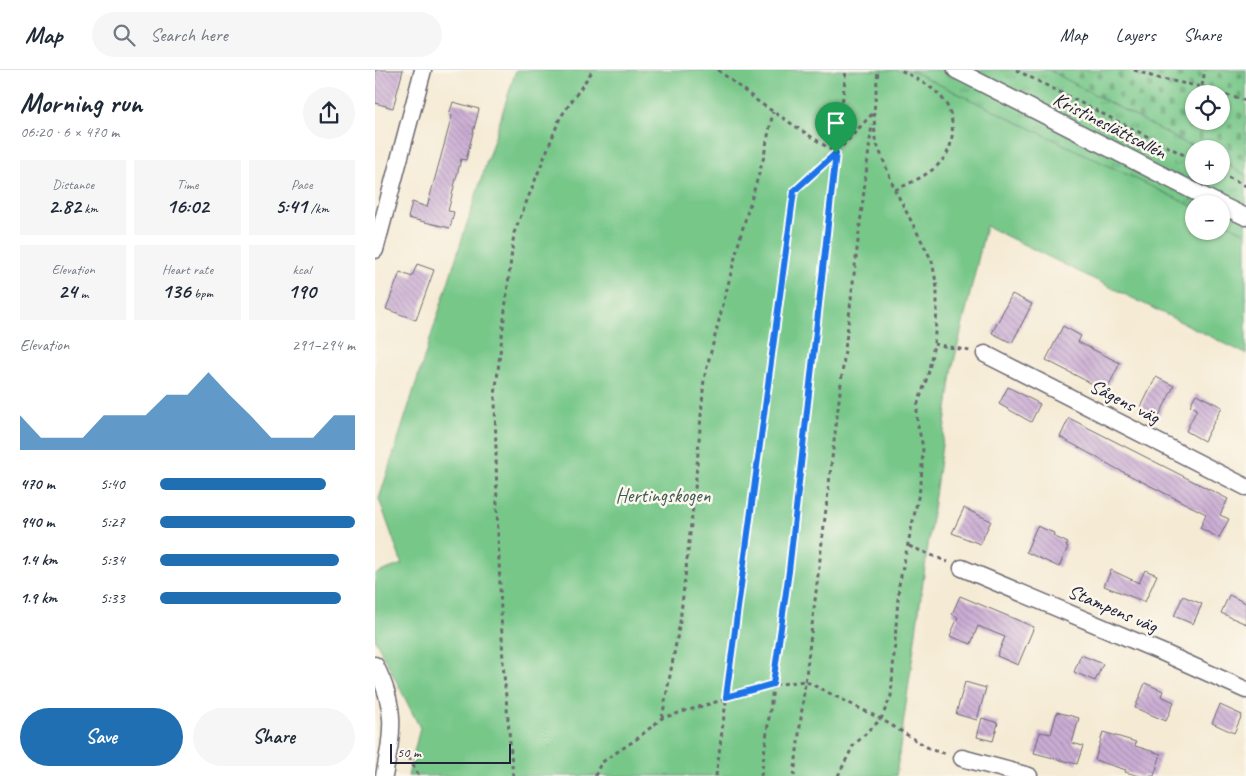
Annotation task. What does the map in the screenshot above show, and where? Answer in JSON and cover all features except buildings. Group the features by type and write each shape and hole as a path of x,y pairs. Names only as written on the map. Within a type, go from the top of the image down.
{"street":[{"path":"375,250 423,70"},
{"name":"Kristineslättsallén","path":"956,70 1202,195"},
{"name":"Kristineslättsallén","path":"1230,209 1246,218"},
{"name":"Sågens väg","path":"985,354 1246,486"},
{"name":"Stampens väg","path":"962,568 1246,690"},
{"path":"375,665 386,689 391,711 392,736 384,776"},
{"path":"962,758 1029,776"}],"path":[{"path":"513,776 503,663 495,396 514,233 560,118 593,70"},
{"path":"718,70 773,112 836,153"},
{"path":"761,776 789,571 846,70"},
{"path":"794,776 878,70"},
{"path":"895,190 931,170 946,157 952,144 953,131 947,104 934,90 901,70"},
{"path":"1016,70 1185,155"},
{"path":"1134,70 1157,78 1192,85"},
{"path":"1202,85 1205,70"},
{"path":"1230,96 1246,101"},
{"path":"662,718 680,622 695,490 704,379 741,234 763,160 773,112"},
{"path":"716,776 794,191 836,153 874,112"},
{"path":"838,776 853,746 881,719 891,696 899,585 921,484 923,447 917,422 917,406 928,375 934,344 937,311 937,288 932,261 895,190 875,139 874,112"},
{"path":"1230,178 1246,186"},
{"path":"934,344 985,354"},
{"path":"909,546 962,568"},
{"path":"595,776 601,764 662,718 773,684 805,681 881,719 932,750 962,758"}],"green space":[{"name":"Hertingskogen","path":"516,70 909,70 1185,203 1185,240 1230,240 1230,225 1246,233 1246,354 986,226 953,366 896,776 408,776 420,728 375,639 375,574 402,564 379,499"},
{"path":"909,70 1049,70 1185,143 1185,185 1230,185 1230,167 1246,175 1246,233 1230,225 1230,195 1185,195 1185,203"},
{"path":"1049,70 1246,70 1246,175 1230,167 1230,140 1185,140 1185,143"}],"route":[{"path":"836,153 789,571 773,684 726,697 794,191 836,153"}]}
